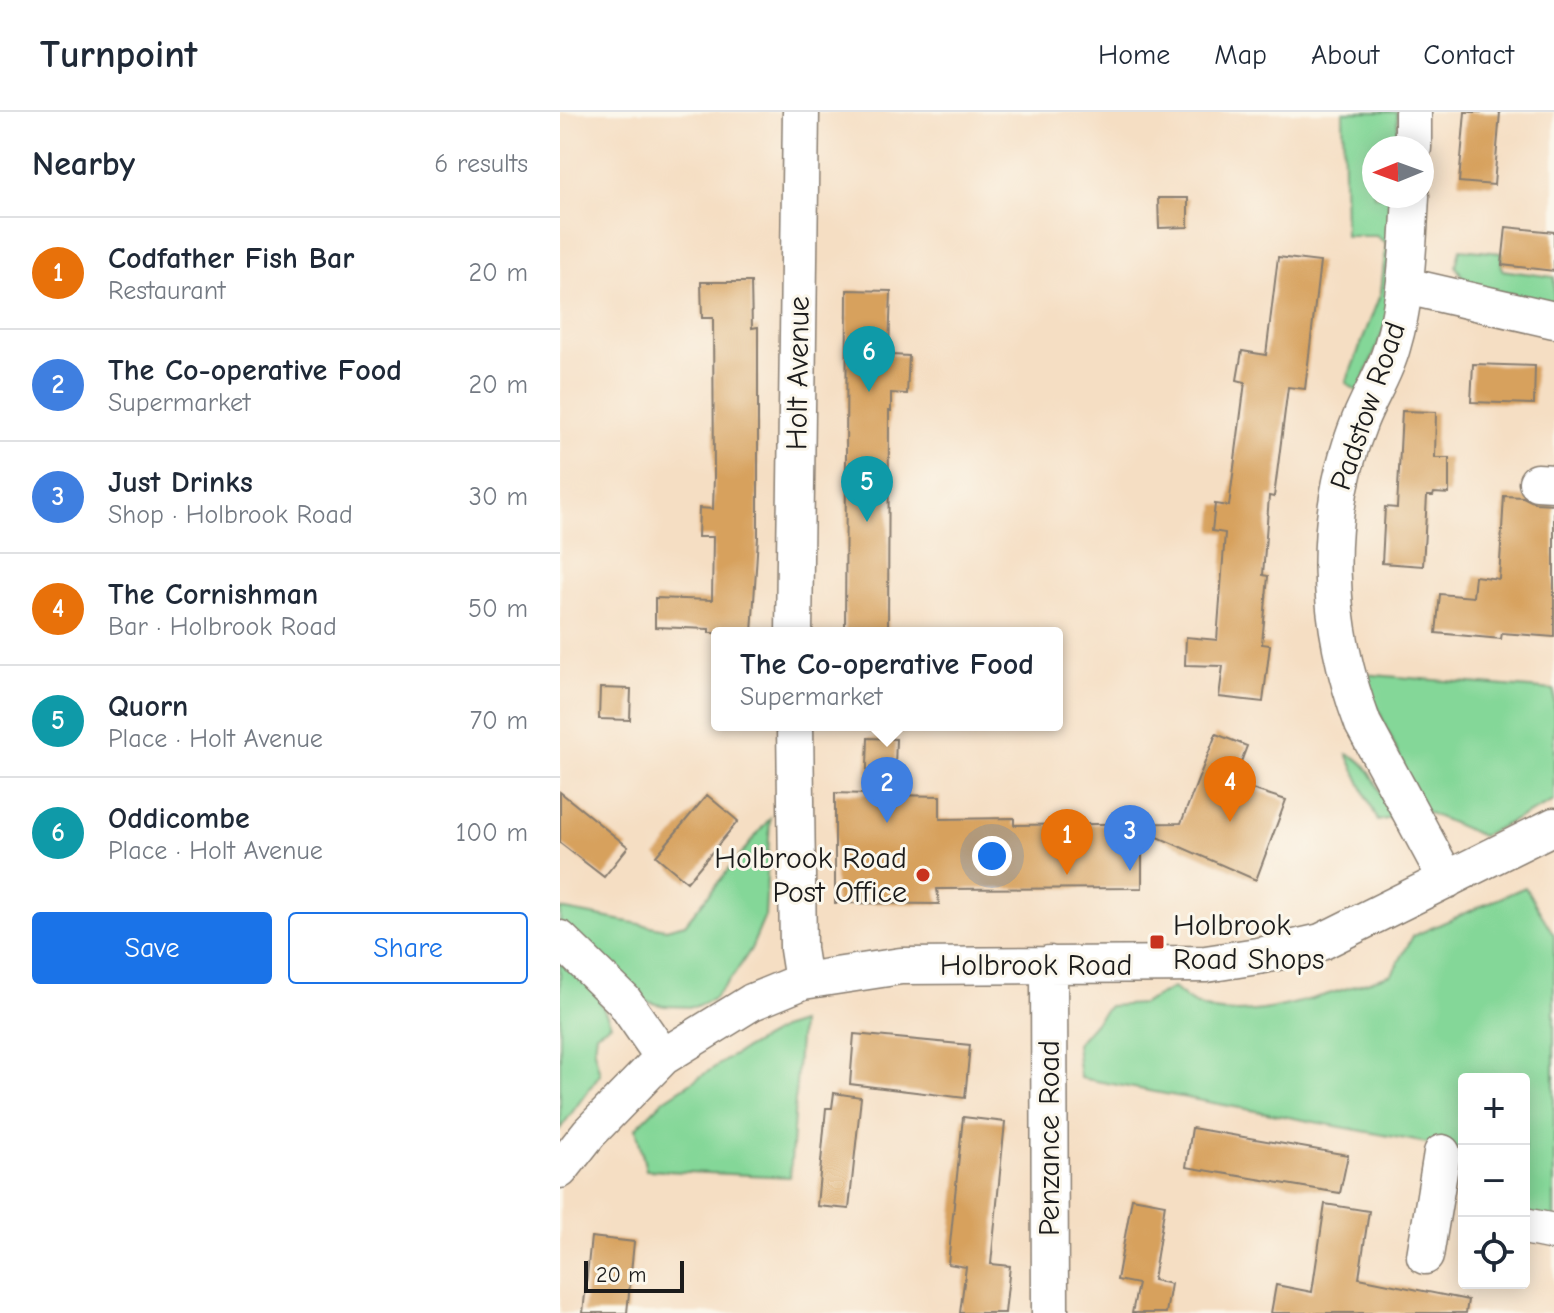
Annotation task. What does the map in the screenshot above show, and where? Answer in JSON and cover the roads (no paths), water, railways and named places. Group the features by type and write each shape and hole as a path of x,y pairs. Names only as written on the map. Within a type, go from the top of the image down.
{"street":[{"name":"Holt Avenue","path":"794,627 801,112"},
{"path":"1413,112 1413,136"},
{"name":"Padstow Road","path":"1410,208 1406,286 1392,348 1378,386 1360,419 1335,505 1331,555 1335,626 1363,724 1447,880"},
{"path":"1406,286 1554,320"},
{"path":"795,731 798,949 803,981"},
{"name":"Holbrook Road","path":"560,1170 589,1133 663,1057 752,1002 803,981 901,966 1206,964 1264,955 1321,942 1554,826"},
{"path":"560,939 624,1001 663,1057"},
{"name":"Penzance Road","path":"1049,964 1050,1313"},
{"path":"1425,1256 1449,1211 1442,1153"},
{"path":"1530,1227 1554,1232"}],"place":[{"name":"Oddicombe","path":"869,392"},
{"name":"Quorn","path":"867,522"},
{"name":"The Cornishman","path":"1230,822"},
{"name":"The Co-operative Food","path":"887,823"},
{"name":"Just Drinks","path":"1130,871"},
{"name":"Holbrook Road Post Office","path":"923,875"},
{"name":"Codfather Fish Bar","path":"1067,875"},
{"name":"Holbrook Road Shops","path":"1157,942"}]}
